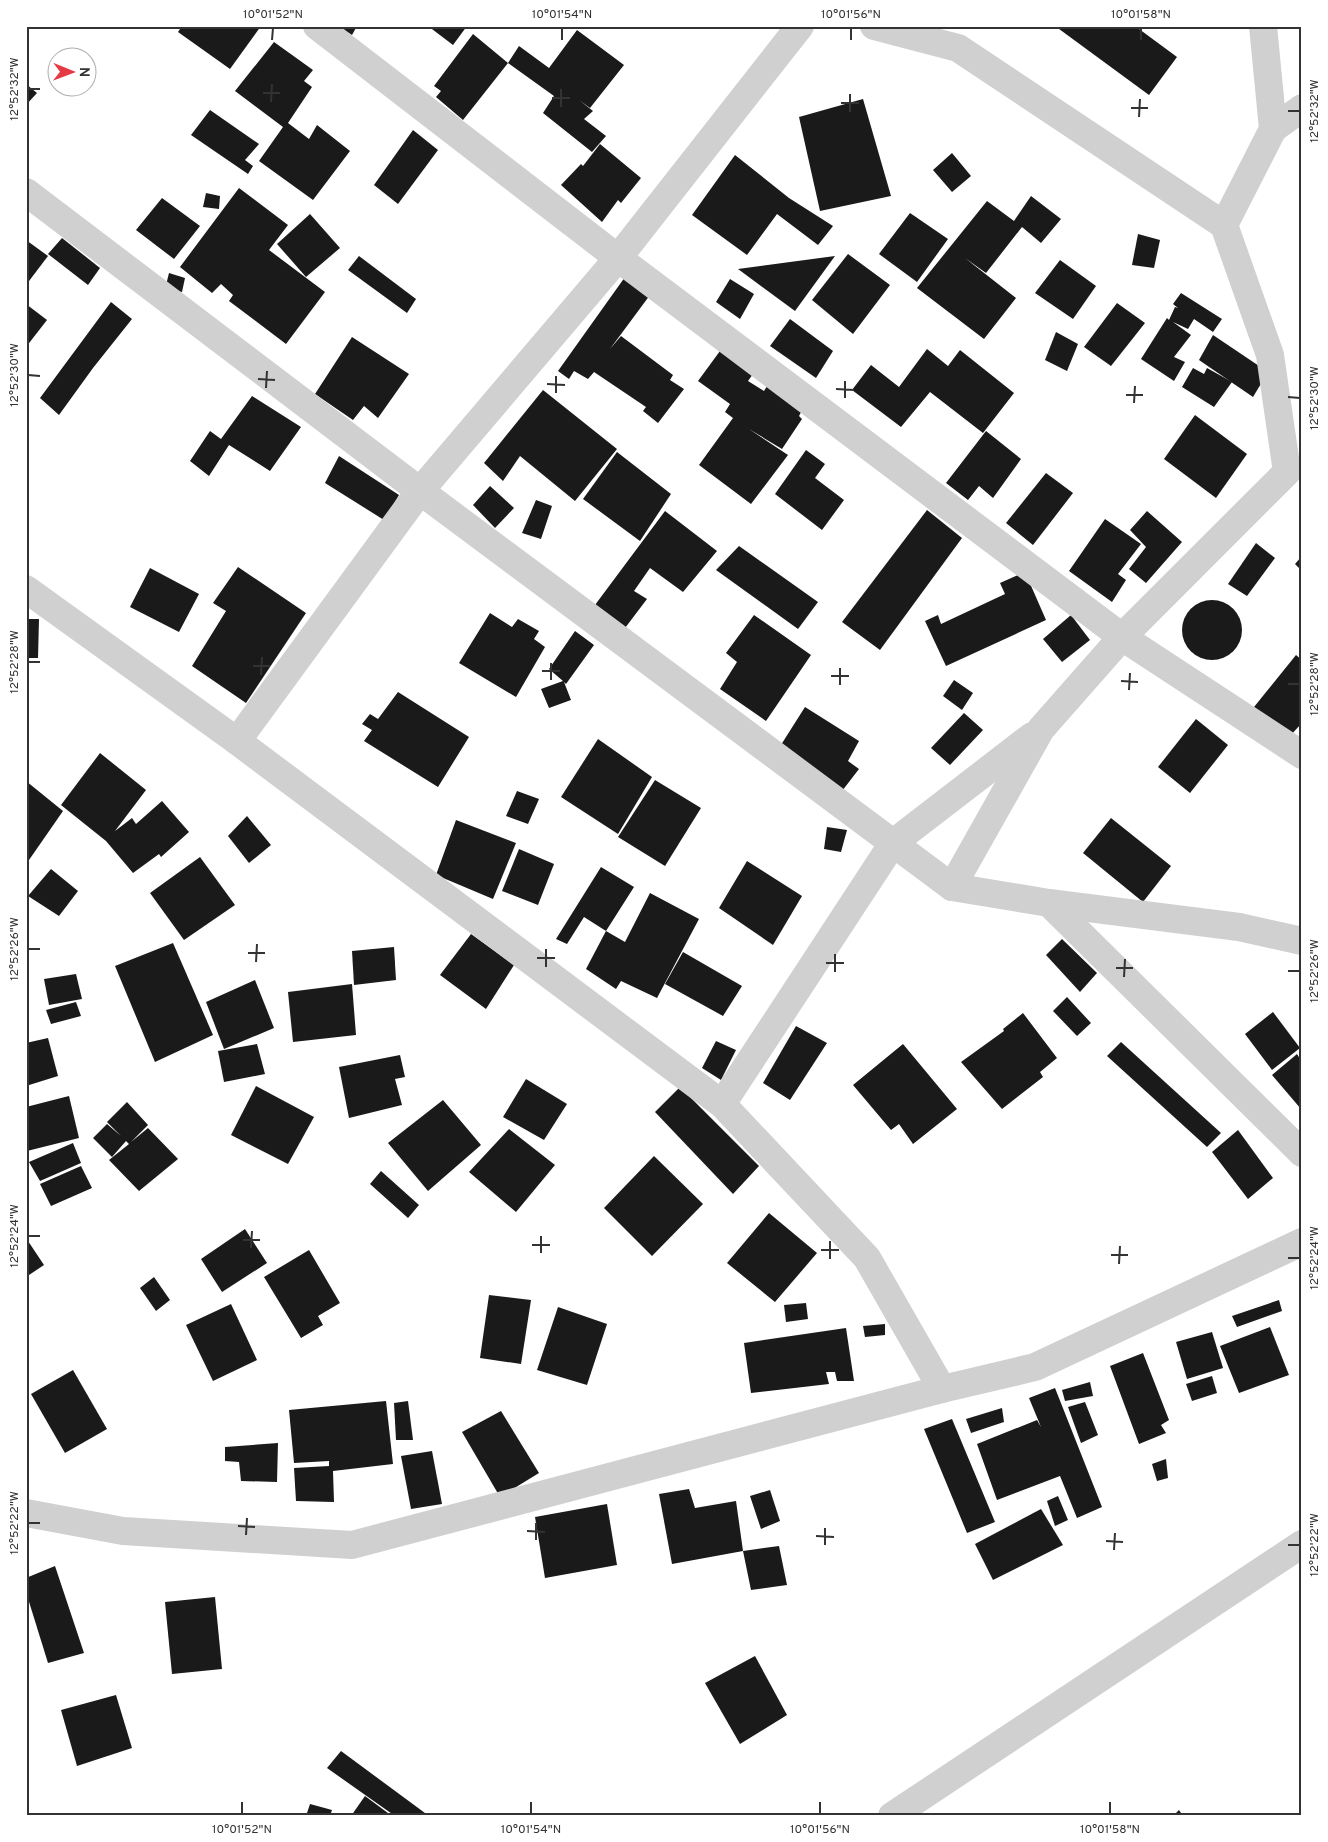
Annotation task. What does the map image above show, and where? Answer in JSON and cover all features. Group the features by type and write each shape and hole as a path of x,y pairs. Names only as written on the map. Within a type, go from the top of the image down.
{"street":[{"path":"317,26 618,258 1122,637 1302,756"},
{"path":"237,741 420,491 618,258 800,26"},
{"path":"722,1104 893,843 1041,729 1122,637 1295,467 1270,355 1224,225 958,48 874,26"},
{"path":"1263,26 1273,129"},
{"path":"1224,225 1273,129 1302,108"},
{"path":"26,192 420,491 952,887 1049,903 1239,927 1302,941"},
{"path":"26,589 237,741 722,1104 867,1258 942,1389"},
{"path":"952,887 1041,729"},
{"path":"1049,903 1302,1153"},
{"path":"26,1512 123,1531 352,1545 1035,1366 1302,1242"},
{"path":"892,1816 1302,1544"}],"building":[{"path":"182,26 261,26 230,69 178,32"},
{"path":"338,26 357,26 352,35"},
{"path":"428,26 467,26 453,45"},
{"path":"1055,26 1135,26 1177,57 1149,95"},
{"path":"577,30 624,65 590,108 579,100 593,111 584,119 606,136 592,152 543,113 554,96 508,63 519,46 549,68"},
{"path":"473,34 508,63 463,120 436,97 441,91 434,86"},
{"path":"274,42 313,70 304,81 312,87 288,123 309,139 317,125 350,151 313,200 259,161 283,127 235,91"},
{"path":"26,84 37,93 26,105"},
{"path":"863,99 891,196 820,211 799,117"},
{"path":"210,110 259,144 245,160 253,166 248,174 191,135"},
{"path":"413,130 438,150 398,204 374,185"},
{"path":"600,144 641,178 621,203 618,200 602,222 561,185 581,164 583,166"},
{"path":"952,153 971,176 952,192 933,170"},
{"path":"735,155 789,198 833,226 818,245 777,214 747,255 692,215"},
{"path":"239,188 288,225 269,250 325,292 286,344 229,301 233,295 221,284 212,293 180,267"},
{"path":"206,193 220,196 219,209 203,207"},
{"path":"1031,196 1061,219 1041,243 1022,227 986,273 965,258 1016,298 984,339 917,288 987,201 1014,221"},
{"path":"162,198 200,226 174,259 136,230"},
{"path":"910,213 948,239 917,282 879,254"},
{"path":"310,214 340,248 306,277 277,244"},
{"path":"1138,234 1160,240 1154,268 1132,265"},
{"path":"62,238 100,268 88,285 48,254"},
{"path":"26,240 48,256 26,285"},
{"path":"848,254 890,285 853,334 812,300"},
{"path":"359,256 416,299 407,313 348,270"},
{"path":"835,256 795,311 738,269"},
{"path":"1060,260 1096,286 1073,319 1035,293"},
{"path":"169,273 185,278 182,292 165,289"},
{"path":"625,277 650,295 610,349 621,336 673,375 670,380 684,389 658,423 643,411 646,407 594,372 588,379 574,371 569,379 558,371"},
{"path":"730,279 754,294 740,319 716,302"},
{"path":"1181,293 1222,319 1213,332 1194,319 1188,329 1173,322 1191,335 1174,357 1185,362 1174,381 1141,359 1167,318 1169,320 1175,307 1178,308 1173,304"},
{"path":"111,302 132,319 59,415 40,398"},
{"path":"1117,303 1145,323 1111,366 1084,347"},
{"path":"26,304 47,320 26,347"},
{"path":"790,319 833,351 816,378 770,346"},
{"path":"1056,332 1078,344 1067,371 1045,360"},
{"path":"1213,335 1268,372 1253,397 1199,360"},
{"path":"352,337 409,374 378,418 364,406 353,420 315,394"},
{"path":"927,349 948,366 960,350 1014,393 983,433 930,392 901,427 852,390 871,365 899,387"},
{"path":"720,351 753,374 748,381 764,391 769,383 805,405 799,416 802,419 782,449 749,429 788,455 751,504 699,465 733,418 725,412 730,404 698,381"},
{"path":"1193,368 1204,374 1207,368 1232,382 1214,407 1182,387"},
{"path":"543,390 617,449 575,501 520,456 503,481 484,463"},
{"path":"252,396 301,427 270,471 229,445 209,476 190,461 210,431 221,439"},
{"path":"1195,415 1247,454 1216,498 1164,459"},
{"path":"986,431 1021,459 993,498 979,486 968,500 946,483"},
{"path":"806,450 825,464 815,478 844,500 822,530 775,494"},
{"path":"617,452 671,494 640,541 583,499"},
{"path":"339,456 399,495 384,520 325,483"},
{"path":"1046,473 1073,493 1033,545 1006,523"},
{"path":"490,486 514,508 495,528 473,505"},
{"path":"536,500 552,506 541,539 522,533"},
{"path":"927,510 962,538 880,650 842,622"},
{"path":"665,511 717,551 683,592 650,568 634,591 647,599 622,632 592,609"},
{"path":"1147,511 1182,542 1146,583 1129,569 1146,547 1130,530"},
{"path":"1105,519 1141,544 1118,574 1126,580 1112,602 1069,571"},
{"path":"1256,543 1275,558 1247,596 1228,584"},
{"path":"739,546 818,602 798,629 716,570"},
{"path":"1302,556 1302,571 1295,564"},
{"path":"238,567 306,613 246,703 192,666 226,611 213,603"},
{"path":"150,568 199,594 179,632 130,607"},
{"path":"1025,572 1046,620 946,666 925,621 938,615 941,624 1005,594 1000,583"},
{"path":"1212,600 1228,605 1233,609 1237,614 1242,630 1237,646 1233,651 1228,655 1212,660 1196,655 1191,651 1187,646 1182,630 1187,614 1191,609 1196,605"},
{"path":"490,613 512,627 518,619 539,631 534,639 545,647 516,697 459,663"},
{"path":"754,615 811,655 766,721 720,689 737,662 726,653"},
{"path":"1071,615 1090,640 1062,662 1043,639"},
{"path":"26,619 39,619 38,658 26,658"},
{"path":"575,631 594,645 566,684 564,682 571,700 549,708 541,689 563,681 549,669"},
{"path":"1296,655 1302,660 1302,723 1288,738 1254,707"},
{"path":"954,680 973,693 962,710 943,696"},
{"path":"398,692 469,737 438,787 364,741 372,730 362,724 370,714 378,719"},
{"path":"805,707 859,741 848,761 859,769 842,791 779,748"},
{"path":"964,713 983,730 950,765 931,748"},
{"path":"1196,719 1228,745 1190,793 1158,767"},
{"path":"598,739 652,777 618,834 561,797"},
{"path":"100,753 146,790 115,831 132,818 136,824 162,801 189,832 161,857 159,854 133,873 106,841 61,805"},
{"path":"655,780 701,808 665,866 618,837"},
{"path":"26,781 63,811 29,860 26,857"},
{"path":"517,791 539,799 528,824 506,816"},
{"path":"247,816 271,845 249,863 228,836"},
{"path":"1111,818 1171,866 1143,902 1083,853"},
{"path":"456,820 516,843 493,899 436,875"},
{"path":"827,827 847,830 841,852 824,849"},
{"path":"519,849 554,864 538,905 502,891"},
{"path":"200,857 235,905 184,940 150,893"},
{"path":"747,861 802,896 773,945 719,908"},
{"path":"601,867 634,887 606,931 584,917 567,944 556,939"},
{"path":"51,869 78,891 59,916 28,896"},
{"path":"650,893 699,919 657,998 621,981 616,989 586,969 606,931 625,942"},
{"path":"471,934 514,965 486,1009 440,975"},
{"path":"1062,939 1097,973 1080,992 1046,955"},
{"path":"173,943 213,1035 155,1062 115,966"},
{"path":"394,947 396,980 354,985 352,951"},
{"path":"683,952 742,986 723,1016 665,984"},
{"path":"76,974 82,999 49,1005 44,979"},
{"path":"255,980 274,1028 224,1049 206,1002"},
{"path":"352,984 356,1035 293,1042 288,992"},
{"path":"1067,997 1091,1023 1077,1036 1053,1011"},
{"path":"76,1002 81,1016 51,1024 46,1010"},
{"path":"1273,1012 1300,1048 1272,1070 1245,1034"},
{"path":"1023,1013 1057,1058 1040,1072 1043,1077 1002,1109 961,1062 1004,1031 1003,1029"},
{"path":"796,1026 827,1043 790,1100 763,1083"},
{"path":"48,1038 58,1076 26,1086 26,1043"},
{"path":"716,1041 736,1050 721,1080 702,1068"},
{"path":"1121,1042 1221,1133 1207,1147 1107,1056"},
{"path":"257,1044 265,1074 224,1082 218,1051"},
{"path":"903,1044 957,1109 913,1144 899,1124 891,1130 853,1085"},
{"path":"1297,1054 1302,1062 1301,1109 1272,1075"},
{"path":"400,1055 405,1077 395,1079 402,1105 349,1118 339,1067"},
{"path":"526,1079 567,1104 544,1140 503,1117"},
{"path":"256,1086 314,1117 288,1164 231,1135"},
{"path":"680,1087 759,1166 733,1194 655,1112"},
{"path":"69,1096 79,1138 27,1151 26,1107"},
{"path":"443,1100 481,1145 428,1191 388,1143"},
{"path":"127,1102 148,1125 131,1142 148,1128 178,1159 139,1191 109,1160 129,1144 126,1141 112,1157 93,1138 107,1124 121,1136 107,1122"},
{"path":"509,1129 555,1165 516,1212 469,1172"},
{"path":"1238,1130 1273,1178 1248,1199 1212,1152"},
{"path":"73,1143 81,1163 40,1181 29,1162"},
{"path":"654,1156 703,1204 652,1256 604,1208"},
{"path":"81,1166 92,1188 51,1206 40,1184"},
{"path":"381,1171 419,1205 408,1218 370,1184"},
{"path":"769,1213 817,1253 775,1302 727,1263"},
{"path":"245,1229 267,1263 222,1292 201,1259"},
{"path":"26,1238 44,1265 26,1277"},
{"path":"309,1250 340,1303 318,1316 323,1325 301,1338 264,1277"},
{"path":"154,1277 170,1300 156,1311 140,1288"},
{"path":"489,1295 531,1300 521,1364 480,1358"},
{"path":"1279,1300 1282,1311 1237,1327 1232,1316"},
{"path":"806,1303 808,1319 786,1322 784,1305"},
{"path":"231,1304 257,1360 213,1381 186,1325"},
{"path":"558,1307 607,1324 587,1385 537,1370"},
{"path":"885,1324 885,1335 865,1337 863,1326"},
{"path":"1270,1327 1289,1375 1239,1393 1220,1346"},
{"path":"846,1328 854,1381 837,1381 835,1372 826,1372 829,1384 751,1393 744,1343"},
{"path":"1212,1332 1223,1368 1187,1379 1176,1342"},
{"path":"1143,1353 1169,1420 1161,1425 1166,1433 1139,1444 1110,1366"},
{"path":"73,1370 107,1429 65,1453 31,1394"},
{"path":"1212,1376 1217,1393 1192,1401 1186,1384"},
{"path":"1090,1382 1093,1396 1065,1401 1062,1390"},
{"path":"1055,1388 1102,1507 1077,1518 1060,1476 997,1500 977,1444 1037,1420 1041,1427 1029,1398"},
{"path":"386,1401 393,1464 333,1471 334,1502 296,1501 294,1468 329,1466 329,1461 294,1463 289,1410"},
{"path":"408,1401 413,1440 396,1440 394,1403"},
{"path":"1085,1402 1098,1435 1081,1443 1068,1407"},
{"path":"1002,1408 1004,1422 971,1433 966,1419"},
{"path":"501,1411 539,1473 500,1497 462,1432"},
{"path":"952,1419 995,1522 967,1533 924,1429"},
{"path":"278,1443 277,1482 241,1481 239,1462 225,1461 225,1447"},
{"path":"432,1451 442,1504 411,1509 401,1456"},
{"path":"1166,1459 1168,1478 1157,1481 1152,1464"},
{"path":"689,1489 695,1508 736,1501 743,1551 672,1564 659,1494"},
{"path":"770,1490 780,1521 761,1529 750,1496"},
{"path":"1058,1496 1068,1520 1055,1526 1047,1501"},
{"path":"607,1504 617,1565 545,1578 535,1517"},
{"path":"1041,1509 1063,1545 993,1580 975,1544"},
{"path":"779,1546 787,1585 751,1590 743,1551"},
{"path":"55,1566 84,1653 48,1663 26,1592 26,1578"},
{"path":"215,1597 222,1669 172,1674 165,1602"},
{"path":"755,1656 787,1715 740,1744 705,1683"},
{"path":"116,1695 132,1748 77,1766 61,1710"},
{"path":"341,1751 429,1816 395,1816 327,1768"},
{"path":"365,1796 392,1816 351,1816"},
{"path":"310,1804 332,1810 330,1816 306,1816"},
{"path":"1179,1810 1183,1816 1173,1816"}]}
